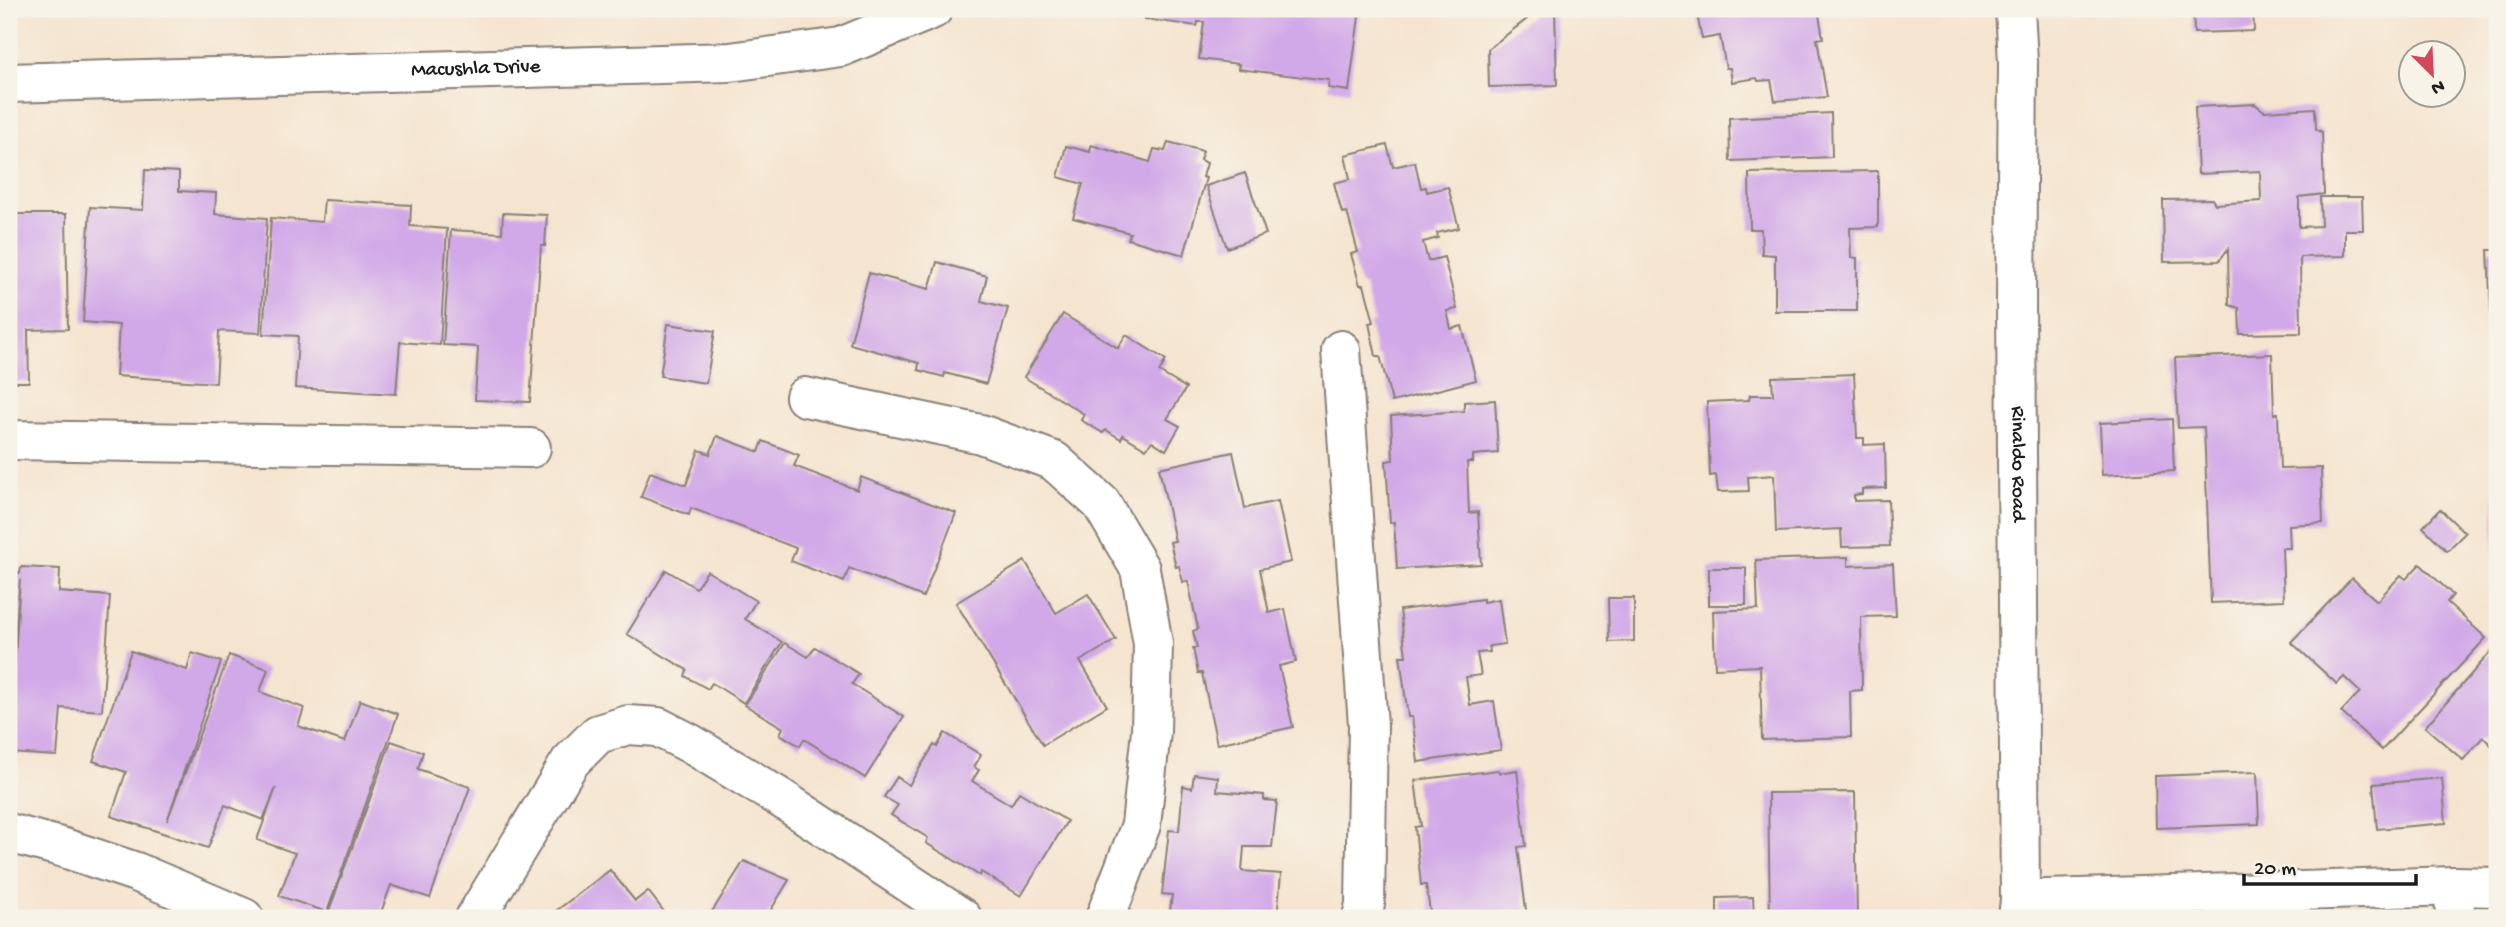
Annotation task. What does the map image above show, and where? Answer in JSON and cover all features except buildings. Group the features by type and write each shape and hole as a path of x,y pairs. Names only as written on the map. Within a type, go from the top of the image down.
{"street":[{"name":"Macushla Drive","path":"9,83 730,62 841,47 933,9"},
{"name":"Rinaldo Road","path":"2015,9 2018,62 2016,302 2019,909"},
{"path":"1340,350 1368,725 1365,904 1362,918"},
{"path":"804,397 981,434 1054,461 1101,503 1140,569 1153,644 1151,731 1142,825 1105,918"},
{"path":"9,440 531,448"},
{"path":"475,918 569,762 598,734 628,725 658,727 691,744 782,799 962,918"},
{"path":"9,833 136,872 244,918"},
{"path":"2019,909 2454,902 2497,887"}],"green space":[{"path":"2003,912 2333,918 2003,918"}]}
